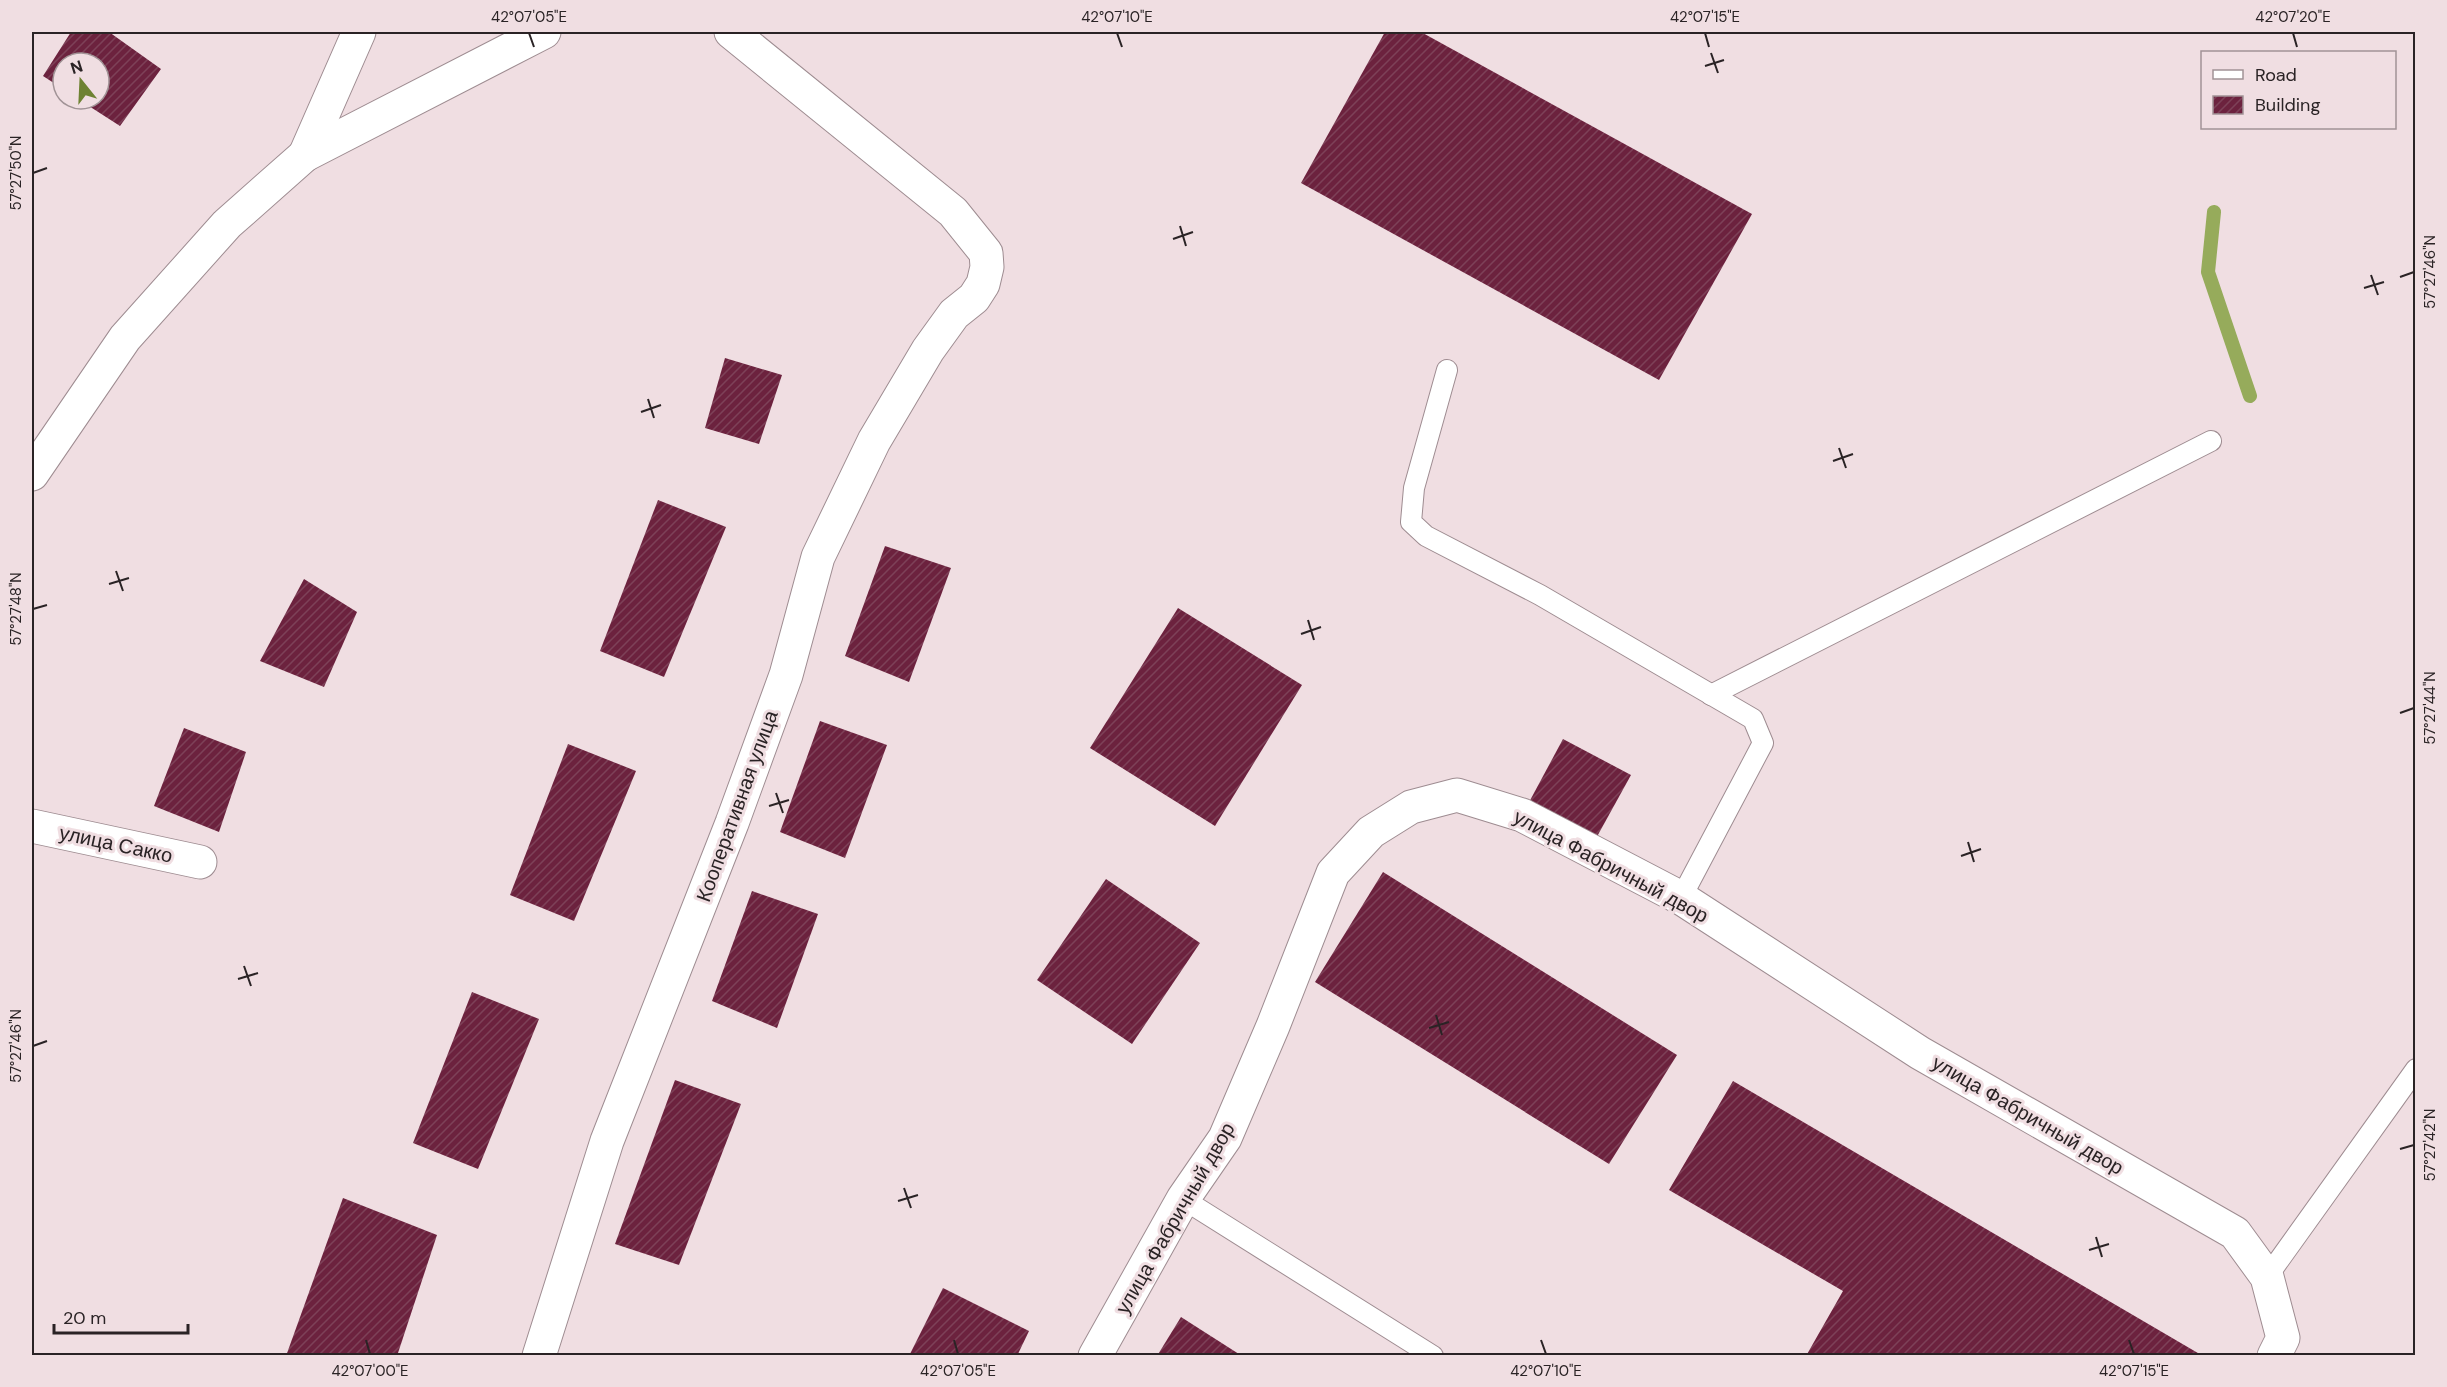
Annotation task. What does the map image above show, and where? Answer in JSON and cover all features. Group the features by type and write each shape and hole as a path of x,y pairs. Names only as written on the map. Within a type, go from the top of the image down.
{"street":[{"path":"305,155 359,32"},
{"path":"32,474 125,338 227,224 305,155 544,32"},
{"name":"Кооперативная улица","path":"540,1356 607,1141 732,823 786,675 818,557 874,441 928,350 954,314 974,297 983,284 986,253 953,212 731,32"},
{"name":"улица Фабричный двор","path":"1095,1356 1183,1199 1225,1138 1273,1026 1333,873 1371,832 1411,807 1457,795 1522,815 1681,898 1920,1053 2235,1233 2267,1277 2283,1338 2274,1356"},
{"name":"улица Сакко","path":"32,826 200,862"}],"lane":[{"path":"1447,370 1414,488 1411,522 1426,536 1540,595 1753,719 1762,743 1681,898"},
{"path":"1711,695 2211,441"},
{"path":"2267,1277 2415,1069"},
{"path":"1183,1199 1433,1356"}],"building":[{"path":"71,32 109,32 161,69 120,126 97,111 111,111 111,51 59,51"},
{"path":"1385,32 1421,32 1752,214 1659,380 1301,183"},
{"path":"51,63 51,81 43,76"},
{"path":"725,358 782,375 759,444 705,428"},
{"path":"658,500 726,527 664,677 600,651"},
{"path":"885,546 951,568 909,682 845,656"},
{"path":"304,579 357,612 324,687 260,661"},
{"path":"1178,608 1302,685 1215,826 1090,748"},
{"path":"820,721 887,745 845,858 780,832"},
{"path":"184,728 246,752 219,832 154,806"},
{"path":"1563,739 1631,775 1594,842 1527,806"},
{"path":"568,744 636,771 574,921 510,895"},
{"path":"1383,872 1677,1055 1609,1164 1315,982"},
{"path":"1106,879 1200,943 1132,1044 1037,980"},
{"path":"752,891 818,914 777,1028 712,1001"},
{"path":"472,992 539,1019 478,1169 413,1143"},
{"path":"675,1080 741,1104 679,1265 615,1244"},
{"path":"1733,1081 2203,1356 1806,1356 1843,1291 1669,1190"},
{"path":"343,1198 437,1235 397,1356 286,1356"},
{"path":"943,1288 1029,1331 1017,1356 909,1356"},
{"path":"1181,1317 1242,1356 1157,1356"}],"waterway":[{"path":"2214,212 2208,272 2250,396"}]}
